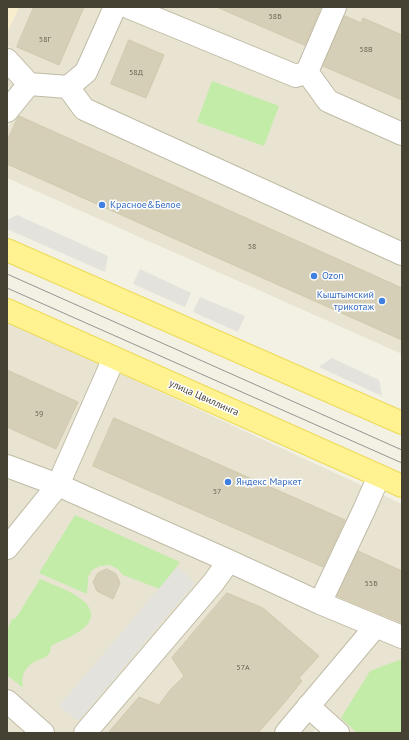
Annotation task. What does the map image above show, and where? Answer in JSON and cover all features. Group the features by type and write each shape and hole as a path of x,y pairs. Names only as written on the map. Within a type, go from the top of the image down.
{"main road":[{"path":"7,250 402,423"},
{"name":"улица Цвиллинга","path":"7,310 402,486"}],"lane":[{"path":"7,60 29,84 68,87 86,72 115,7"},
{"path":"128,7 296,76 307,72 335,7"},
{"path":"307,72 328,100 402,134"},
{"path":"7,111 29,84"},
{"path":"68,87 84,109 402,254"},
{"path":"7,548 58,486 114,358"},
{"path":"7,466 58,486 229,561 320,603 402,637"},
{"path":"320,603 364,510 378,476"},
{"path":"85,733 213,583 229,561"},
{"path":"286,733 376,626"},
{"path":"7,701 43,733"},
{"path":"308,706 338,733"}],"shaded area":[{"path":"7,7 19,7 7,33"},
{"path":"19,7 402,7 402,354 7,178 7,130 20,103 7,85 7,69 19,57 7,45 7,33"},
{"path":"17,215 108,256 105,272 7,229 7,220"},
{"path":"140,269 191,293 185,307 133,284"},
{"path":"200,297 245,316 238,332 193,312"},
{"path":"7,321 402,504 402,733 326,733 318,726 312,733 7,733"},
{"path":"332,358 379,380 382,396 319,367"},
{"path":"177,567 195,583 78,721 59,706"}],"green space":[{"path":"212,81 279,106 264,146 197,122"},
{"path":"75,515 180,562 160,589 123,575 118,569 109,565 100,566 92,570 88,577 87,594 39,573"},
{"path":"40,579 79,597 90,609 91,616 88,624 82,629 74,635 51,646 50,652 47,656 29,665 23,675 22,687 7,675 7,631 12,619 16,618"},
{"path":"402,659 402,733 357,733 341,718 370,671"}],"building":[{"path":"34,7 84,7 59,65 17,47"},
{"path":"217,7 321,7 305,45"},
{"path":"345,16 361,23 363,18 402,35 402,100 323,66"},
{"path":"129,40 164,55 146,98 111,84"},
{"path":"19,116 402,288 402,340 7,164 7,141"},
{"path":"7,370 78,402 56,449 7,427"},
{"path":"114,418 345,520 323,567 93,466"},
{"path":"358,551 402,571 402,623 337,596"},
{"path":"107,569 116,574 120,583 113,599 97,591 93,582 98,573"},
{"path":"227,593 263,608 319,656 299,678 302,681 285,702 258,733 108,733 139,697 159,705 170,690 184,676 172,658"}],"tram line":[{"path":"7,274 402,450"},
{"path":"7,288 402,463"}],"place":[{"name":"Красное&Белое","path":"102,205"},
{"name":"Ozon","path":"314,276"},
{"name":"Кыштымский трикотаж","path":"382,301"},
{"name":"Яндекс Маркет","path":"228,482"}]}
